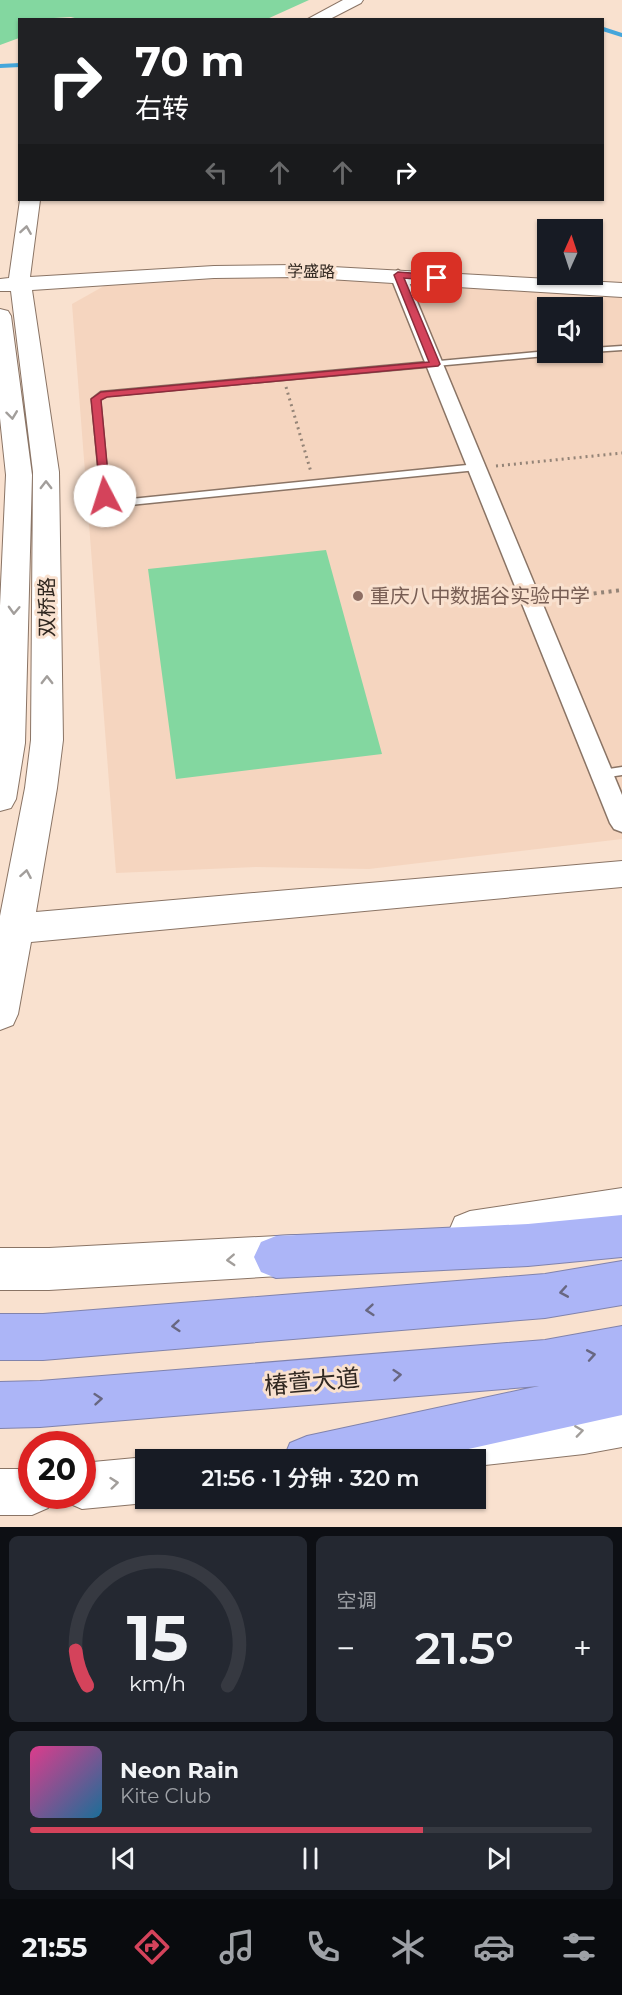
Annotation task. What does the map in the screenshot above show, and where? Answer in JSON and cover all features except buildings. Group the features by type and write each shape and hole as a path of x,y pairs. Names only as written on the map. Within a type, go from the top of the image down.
{"highway":[{"path":"276,1257 528,1245 622,1236"},
{"path":"21,1337 545,1296 622,1283"},
{"name":"椿萱大道","path":"20,1404 545,1363 622,1350"},
{"path":"358,1449 622,1392"}],"main road":[{"path":"308,17 331,0"},
{"path":"308,17 355,0"},
{"name":"双桥路","path":"0,1014 9,918 47,740 46,472 10,279 30,201"},
{"name":"学盛路","path":"10,279 256,260 343,263 622,281"},
{"name":"学盛路","path":"10,279 257,270 398,275 622,290"},
{"name":"双桥路","path":"0,316 19,475 9,743 0,799"},
{"path":"9,918 622,856"},
{"path":"9,918 622,874"},
{"path":"0,1269 49,1269 276,1257 538,1221 622,1207"},
{"path":"429,1449 584,1431 622,1424"},
{"path":"96,1485 135,1481"}],"street":[{"path":"398,275 622,823"}],"lane":[{"path":"603,349 622,348"},
{"path":"477,467 120,503 105,496 96,399 104,394 537,355"},
{"path":"602,774 622,771"}],"path":[{"path":"283,378 314,483"},
{"path":"477,467 622,453"},
{"path":"531,601 622,590"}],"shaded area":[{"name":"重庆八中数据谷实验中学","path":"281,275 622,294 622,839 369,869 256,867 116,873 72,304 104,286"}],"green space":[{"path":"0,0 309,0 269,18 18,18 18,38 0,45"},
{"path":"326,550 382,754 176,779 148,569"}],"waterway":[{"path":"604,29 622,35"},
{"path":"0,66 18,65"}],"place":[{"name":"重庆八中数据谷实验中学","path":"358,596"}],"route":[{"path":"105,496 96,399 104,394 435,364 398,275 437,278"}]}
